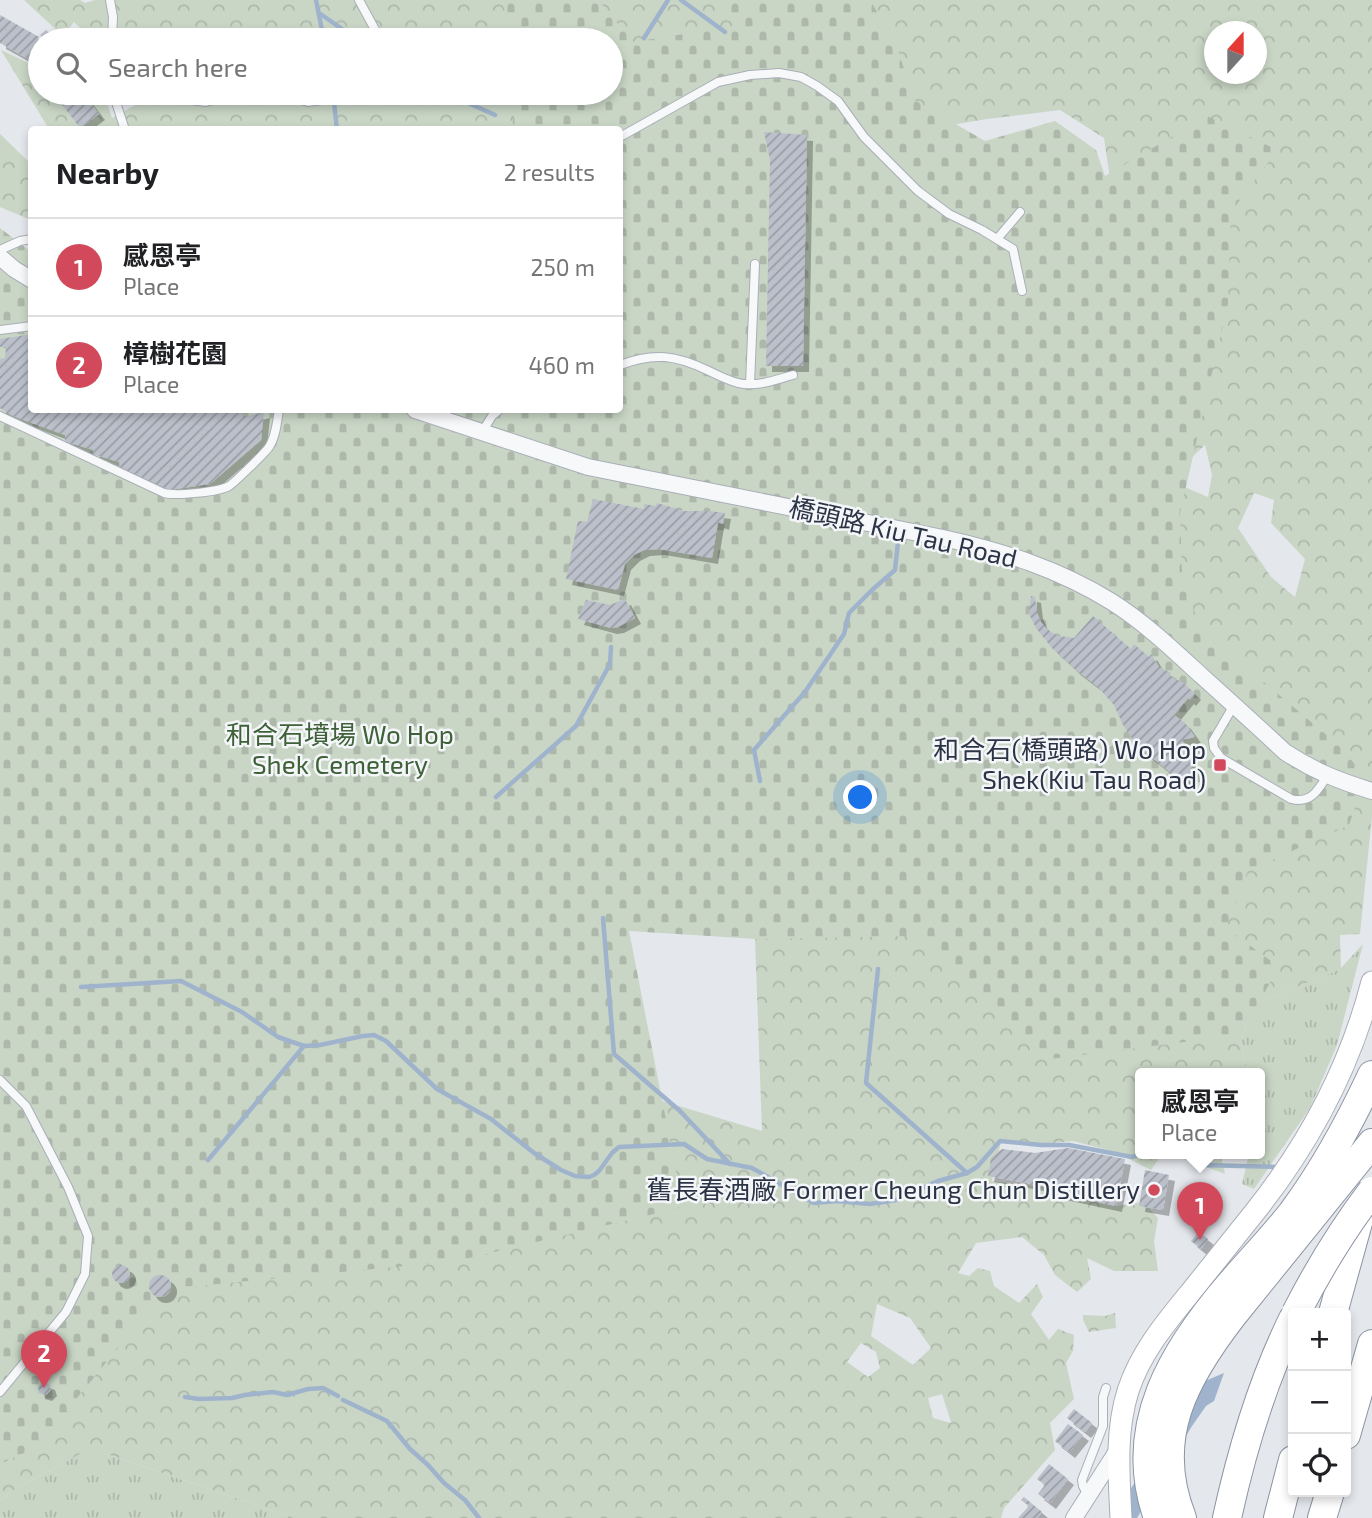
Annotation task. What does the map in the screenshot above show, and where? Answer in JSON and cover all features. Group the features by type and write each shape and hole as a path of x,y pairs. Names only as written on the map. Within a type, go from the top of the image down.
{"highway":[{"path":"1158,1518 1149,1479 1149,1436 1157,1398 1169,1371 1205,1315 1289,1217 1315,1181 1349,1124 1372,1075"},
{"path":"1182,1518 1172,1485 1172,1430 1179,1403 1192,1374 1216,1336 1372,1143"},
{"path":"1334,1308 1372,1169"},
{"path":"1299,1308 1326,1258 1372,1191"},
{"path":"1227,1518 1239,1463 1252,1421 1288,1330"},
{"path":"1346,1434 1372,1344"},
{"path":"1278,1518 1288,1479"},
{"path":"1322,1518 1328,1497"}],"main road":[{"path":"1121,1518 1121,1426 1128,1392 1144,1355 1172,1315 1262,1202 1310,1132 1332,1092 1347,1056 1372,982"}],"street":[{"path":"0,257 28,278"},
{"name":"橋頭路 Kiu Tau Road","path":"424,413 588,467 943,538 1018,557 1058,573 1112,602 1150,628 1285,752 1327,776 1372,791"},
{"path":"1074,1518 1119,1457"}],"lane":[{"path":"110,0 113,28"},
{"path":"359,0 374,28"},
{"path":"623,134 718,82 750,75 779,73 801,77 838,101 864,137 918,191 949,214 1013,249 1022,291"},
{"path":"117,105 124,126"},
{"path":"997,239 1020,212"},
{"path":"0,250 28,240"},
{"path":"750,384 755,264"},
{"path":"0,330 28,326"},
{"path":"623,364 649,356 668,356 744,384 793,375"},
{"path":"0,416 172,495 221,489 230,485 269,447 278,413"},
{"path":"482,432 496,413"},
{"path":"1234,705 1213,741 1214,748 1222,758 1299,802 1310,799 1318,792 1327,776"},
{"path":"0,1080 26,1106 76,1204 88,1236 85,1275 66,1312 0,1391"},
{"path":"1088,1496 1082,1480 1103,1426 1103,1397 1106,1388"}],"green space":[{"path":"24,0 80,0 85,3 95,0 1372,0 1372,816 1360,934 1340,935 1341,969 1252,1005 1241,1043 1247,1068 1135,1068 1135,1159 1159,1159 1151,1170 1115,1152 1073,1141 1042,1144 1001,1142 992,1181 1076,1191 1116,1206 1143,1202 1158,1218 1154,1241 1158,1271 1114,1271 1087,1258 1091,1279 1077,1292 1055,1275 1044,1255 1022,1237 976,1243 958,1273 969,1276 978,1268 990,1271 994,1286 1019,1303 1037,1284 1043,1297 1031,1314 1049,1340 1058,1329 1074,1335 1073,1351 1066,1363 1074,1399 1050,1423 1055,1450 1004,1508 1001,1518 288,1518 107,1454 80,1454 10,1492 0,1501 0,929 579,1076 762,1131 755,939 1141,579 1113,199 1104,138 1060,110 921,130 679,64 623,44 623,28 80,28 74,22 69,28 54,28","holes":["1205,445 1212,475 1208,497 1168,480","1254,493 1274,500 1271,523 1305,559 1295,597 1271,577 1238,528","877,1304 910,1318 931,1348 913,1365 871,1336","861,1343 876,1352 880,1368 868,1377 847,1362","942,1394 951,1423 933,1418 928,1398"]},
{"name":"和合石墳場 Wo Hop Shek Cemetery","path":"501,0 598,0 621,28 511,28"},
{"name":"和合石墳場 Wo Hop Shek Cemetery","path":"735,0 870,0 896,44 914,100 985,141 1055,121 1096,150 1105,176 1207,116 1277,150 1231,212 1228,303 1180,513 1182,574 1200,628 1337,744 1361,771 1358,799 1349,825 1248,871 1226,928 1279,967 1240,1035 1050,1059 917,936 756,939 629,931 683,1207 456,1261 166,1289 37,1447 0,1464 0,228 28,250 28,413 623,413 623,126 513,126 512,105 623,105 623,30 633,42 735,26 727,15"},
{"path":"1,50 28,63 28,94"},
{"path":"34,105 65,105 67,108 91,112 88,105 108,105 112,118 135,105 559,105 553,126 47,126"},
{"path":"0,134 28,161 28,219 0,207"},
{"path":"1363,944 1337,1045 1310,1108 1254,1189 1242,1184 1248,1159 1265,1159 1265,1068 1247,1068 1241,1043 1252,1005 1340,969"},
{"path":"1184,1159 1221,1159 1225,1174"},
{"path":"1115,1313 1116,1328 1089,1332 1083,1320 1083,1315 1105,1316"},
{"path":"80,1454 107,1454 288,1518 0,1518 0,1501 10,1492"}],"water":[{"path":"1224,1373 1214,1401 1206,1406 1192,1426 1137,1518 1112,1518 1198,1384"}],"building":[{"path":"0,15 28,31 28,56 27,58 0,43"},
{"path":"62,105 92,105 99,114 83,126 78,126"},
{"path":"764,132 807,135 803,366 766,366 770,160"},
{"path":"28,335 28,413 243,413 244,417 264,413 261,440 210,484 169,490 121,471 119,462 93,454 94,450 65,442 65,435 13,416 0,408 0,359 5,358 6,347 0,347 0,339"},
{"path":"593,499 644,509 644,504 656,506 657,503 684,511 725,513 723,524 718,522 712,558 659,549 644,550 625,564 618,590 566,579 578,521 587,522"},
{"path":"1031,596 1035,597 1037,613 1049,631 1059,636 1074,638 1093,616 1131,649 1134,644 1149,657 1151,654 1159,667 1171,673 1169,676 1184,683 1195,694 1190,700 1188,698 1174,715 1185,723 1195,737 1182,740 1192,763 1185,784 1137,746 1114,705 1098,687 1052,648 1029,614"},
{"path":"625,599 635,618 618,627 611,628 578,619 586,600 610,605"},
{"path":"1068,1148 1125,1159 1116,1206 1060,1194 1060,1189 988,1176 991,1158 1002,1149 1035,1153"},
{"name":"舊長春酒廠 Former Cheung Chun Distillery","path":"1145,1170 1169,1175 1163,1210 1139,1206"},
{"path":"1199,1232 1208,1239 1201,1249 1191,1241"},
{"path":"121,1265 127,1268 130,1274 127,1280 121,1283 115,1280 112,1274 115,1268"},
{"path":"160,1275 168,1278 171,1286 168,1294 160,1297 152,1294 149,1286 152,1278"},
{"path":"43,1382 49,1384 51,1390 46,1395 39,1393 38,1386"},
{"path":"1074,1409 1092,1423 1085,1432 1067,1418"},
{"path":"1068,1424 1083,1435 1069,1452 1055,1441"},
{"path":"1049,1464 1068,1479 1050,1503 1038,1494 1045,1485 1037,1479"},
{"path":"1024,1497 1042,1512 1037,1518 1018,1518 1029,1506 1021,1500"}],"waterway":[{"path":"316,0 322,28"},
{"path":"644,38 668,0"},
{"path":"681,0 725,32"},
{"path":"319,13 341,28"},
{"path":"334,105 337,126"},
{"path":"473,105 495,115"},
{"path":"760,781 754,750 805,692 844,634 849,613 895,570 898,542"},
{"path":"496,797 576,726 610,664 611,647"},
{"path":"603,918 614,1054 680,1111 730,1164"},
{"path":"878,969 866,1083 967,1173"},
{"path":"81,987 181,981 242,1012 278,1037 304,1046 374,1035 386,1041 437,1089 491,1119 534,1153 575,1176 594,1175 619,1147 684,1144 707,1159 752,1168 814,1203 837,1201 870,1204 896,1200 938,1181 967,1173 977,1167 1000,1141 1069,1145 1135,1156"},
{"path":"208,1160 304,1046"},
{"path":"1195,1159 1200,1165 1278,1167"},
{"path":"185,1397 232,1398 273,1392 287,1395 323,1388 338,1396"},
{"path":"343,1400 387,1421 410,1449 465,1500 479,1518"}],"place":[{"name":"和合石(橋頭路) Wo Hop Shek(Kiu Tau Road)","path":"1220,765"},
{"name":"舊長春酒廠 Former Cheung Chun Distillery","path":"1154,1190"},
{"name":"感恩亭","path":"1200,1240"},
{"name":"樟樹花園","path":"44,1388"}]}
